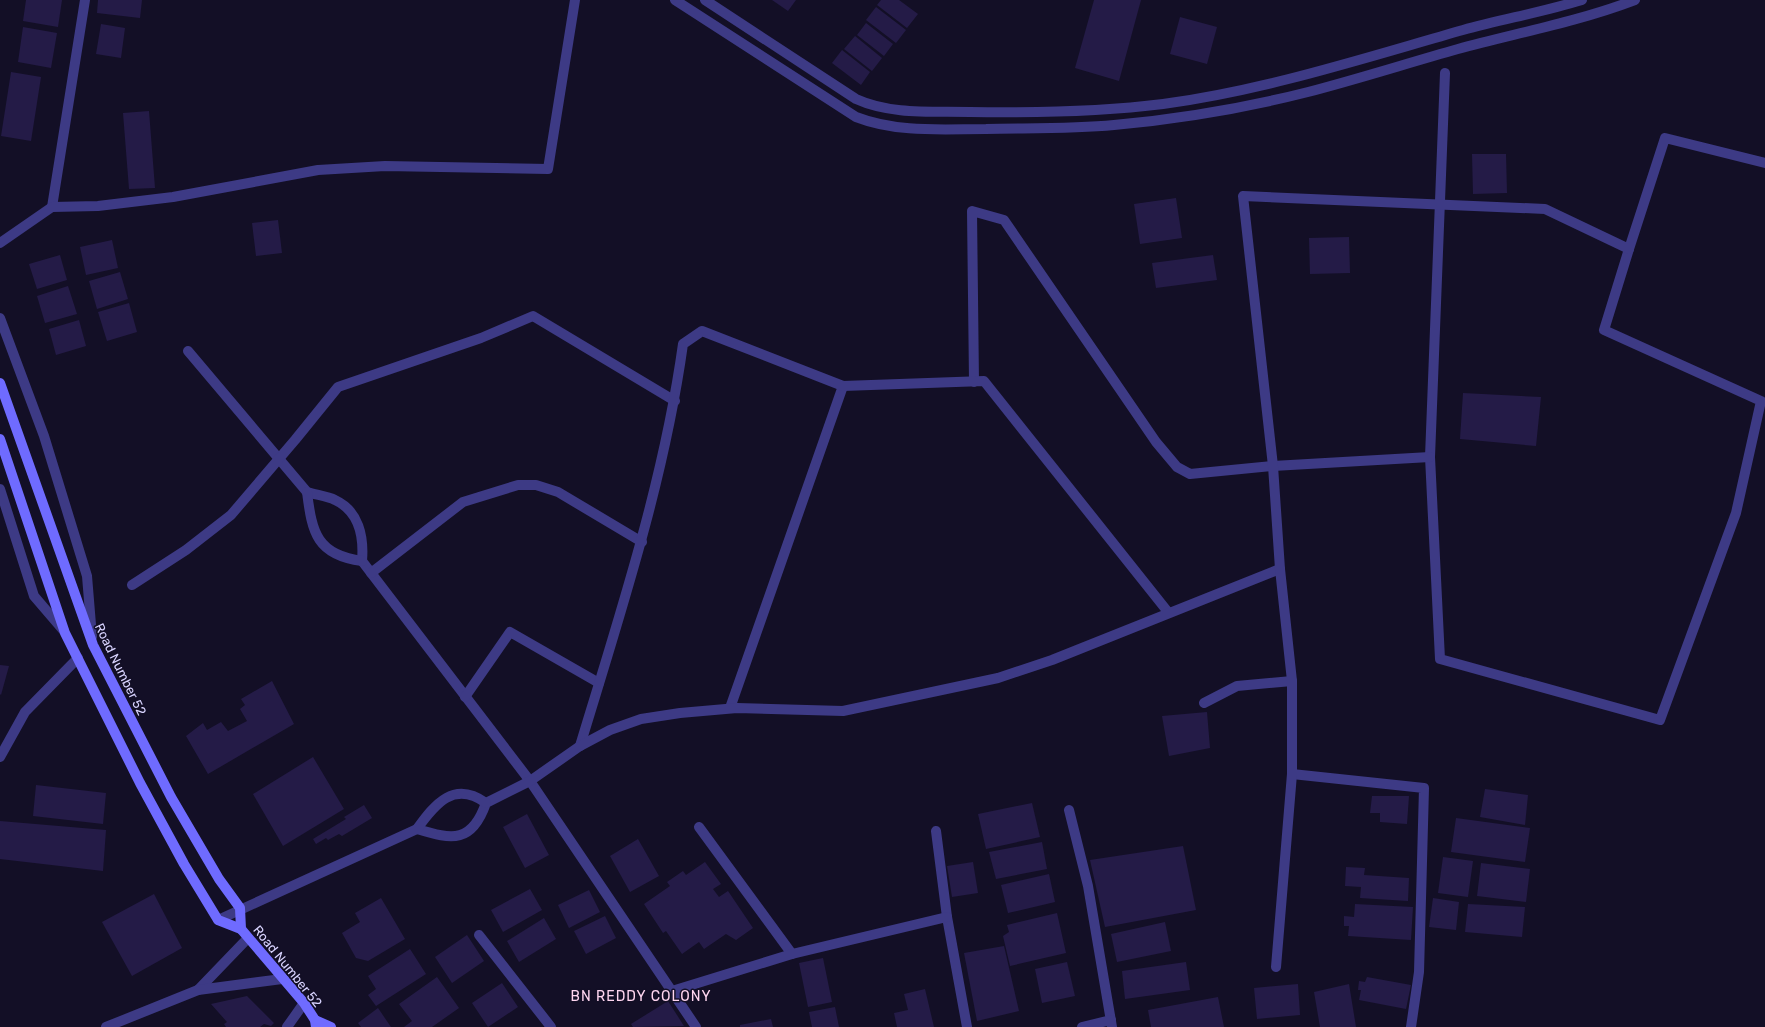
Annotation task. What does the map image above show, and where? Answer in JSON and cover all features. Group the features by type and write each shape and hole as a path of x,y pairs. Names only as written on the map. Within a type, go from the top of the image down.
{"main road":[{"name":"Road Number 52","path":"0,383 93,645 171,796 219,878 240,908 241,929"},
{"path":"0,439 65,632 140,783 184,864 218,920"},
{"name":"Road Number 52","path":"218,920 241,929 304,1003 316,1023 331,1027"}],"street":[{"path":"52,206 85,0"},
{"path":"0,243 52,206 98,206 173,197 318,170 385,166 548,168 575,0"},
{"path":"675,0 685,3 856,118 879,124 933,129 1076,128 1114,125 1218,110 1327,87 1461,48 1575,20 1635,0"},
{"path":"705,0 856,99 868,104 883,108 979,112 1066,112 1121,108 1164,104 1224,93 1296,77 1466,29 1582,0"},
{"path":"1445,73 1430,457 1440,659 1660,720 1736,513 1760,401 1604,330 1665,138 1765,163"},
{"path":"1276,967 1292,774 1292,682 1280,569 1274,466 1243,196 1439,206 1545,209 1629,249"},
{"path":"974,382 972,211 1004,220 1156,442 1177,467 1190,474 1274,466 1430,457"},
{"path":"132,585 186,550 231,515 338,387 480,338 532,316 675,401"},
{"path":"0,318 44,436 87,576 93,645"},
{"path":"580,746 642,542 675,401 683,344 702,331 843,386 984,382 1168,612"},
{"path":"188,351 308,492 335,500 348,508 359,526 364,544 362,562"},
{"path":"730,708 843,386"},
{"path":"371,573 463,502 518,486 536,485 558,492 642,542"},
{"path":"0,488 34,596 65,632"},
{"path":"308,492 310,518 319,540 334,554 362,562 371,573 530,781 696,1027"},
{"path":"417,829 453,837 467,833 481,819 486,803 530,781 580,746 610,730 641,719 730,708 843,711 990,679 1052,660 1168,612 1280,569"},
{"path":"466,697 510,632 599,683"},
{"path":"0,757 25,712 78,658"},
{"path":"1204,703 1237,686 1292,682"},
{"path":"1292,774 1424,788 1419,972 1412,1027"},
{"path":"218,920 240,908 417,829 441,800 451,794 465,794 478,797 486,803"},
{"path":"1069,810 1088,886 1112,1023 1082,1027"},
{"path":"699,827 792,954"},
{"path":"936,831 947,917 968,1027"},
{"path":"672,991 792,954 947,917"},
{"path":"479,935 552,1027"},
{"path":"198,990 248,938"},
{"path":"106,1027 198,990 282,979"},
{"path":"287,1027 304,1003"}],"building":[{"path":"26,0 62,0 58,27 23,21"},
{"path":"98,0 142,0 140,18 97,13"},
{"path":"772,0 796,0 788,11"},
{"path":"881,0 899,0 918,14 907,28 877,5"},
{"path":"1094,0 1141,0 1119,81 1075,68"},
{"path":"876,7 906,30 896,43 866,20"},
{"path":"1180,17 1217,27 1207,64 1170,54"},
{"path":"866,23 893,44 884,56 857,35"},
{"path":"101,24 125,28 121,58 96,54"},
{"path":"23,27 57,33 51,68 18,62"},
{"path":"855,36 882,58 872,71 844,49"},
{"path":"842,50 870,72 861,85 832,63"},
{"path":"11,72 41,77 31,141 1,136"},
{"path":"149,111 155,188 129,189 123,113"},
{"path":"1472,154 1506,154 1507,193 1473,194"},
{"path":"1176,198 1182,238 1140,244 1134,204"},
{"path":"278,220 282,253 256,256 252,223"},
{"path":"1349,237 1350,273 1310,274 1309,238"},
{"path":"112,240 118,268 86,275 80,247"},
{"path":"60,255 67,280 37,289 29,264"},
{"path":"1213,255 1217,280 1156,288 1152,263"},
{"path":"120,272 128,299 97,309 89,281"},
{"path":"68,286 77,314 45,323 37,296"},
{"path":"129,303 137,332 107,341 98,312"},
{"path":"79,320 86,346 56,355 49,329"},
{"path":"1463,393 1541,397 1536,446 1460,439"},
{"path":"0,665 9,666 1,695 0,694"},
{"path":"272,681 294,724 208,774 186,736 203,723 207,730 221,722 228,731 247,721 240,709 245,705 241,699"},
{"path":"1207,712 1210,748 1169,756 1162,716"},
{"path":"313,757 344,809 283,846 253,794"},
{"path":"36,785 106,793 103,824 33,816"},
{"path":"1485,789 1528,795 1525,825 1480,817"},
{"path":"1372,796 1409,796 1407,824 1380,822 1380,813 1370,813"},
{"path":"1032,803 1040,837 986,849 978,814"},
{"path":"364,805 372,818 342,836 339,834 328,840 326,838 316,844 313,839 346,819 344,817"},
{"path":"527,814 549,855 525,868 503,827"},
{"path":"1456,818 1530,828 1525,862 1451,852"},
{"path":"0,821 106,830 103,871 0,859"},
{"path":"638,839 659,876 630,892 610,856"},
{"path":"1042,842 1047,869 996,879 989,852"},
{"path":"1183,846 1196,910 1105,927 1090,860"},
{"path":"1443,857 1473,861 1468,897 1438,893"},
{"path":"705,862 721,884 713,889 719,897 728,891 753,928 736,940 726,934 704,949 699,942 682,954 666,931 663,933 644,904 670,886 667,882 683,871 686,875"},
{"path":"973,862 978,893 952,897 947,866"},
{"path":"1481,863 1530,869 1526,902 1477,896"},
{"path":"1346,867 1365,868 1364,875 1409,878 1408,901 1360,898 1361,887 1345,886"},
{"path":"1049,874 1055,902 1008,913 1001,885"},
{"path":"530,889 542,910 503,932 491,910"},
{"path":"589,890 600,912 569,928 558,905"},
{"path":"154,894 182,948 132,976 102,922"},
{"path":"381,898 405,939 368,961 356,958 342,933 360,922 355,913"},
{"path":"1433,898 1459,902 1456,930 1429,927"},
{"path":"1355,904 1413,907 1411,940 1348,936 1349,926 1344,926 1344,916 1354,917"},
{"path":"1468,904 1525,907 1522,937 1465,932"},
{"path":"1057,913 1066,953 1010,966 1003,936 1009,932 1007,925"},
{"path":"605,916 616,938 586,954 574,931"},
{"path":"544,918 556,939 519,962 507,941"},
{"path":"1165,922 1171,951 1117,962 1111,934"},
{"path":"467,935 484,961 452,983 435,957"},
{"path":"1004,946 1019,1011 977,1021 964,953"},
{"path":"410,949 426,974 376,1006 368,995 376,989 368,976"},
{"path":"823,958 832,1002 808,1007 799,963"},
{"path":"1067,962 1075,996 1042,1003 1035,969"},
{"path":"1186,962 1190,990 1125,999 1122,971"},
{"path":"437,977 459,1008 432,1027 404,1027 412,1021 399,1004"},
{"path":"1367,977 1411,985 1406,1009 1359,1000 1361,990 1358,990 1359,981 1365,982"},
{"path":"502,983 518,1007 488,1027 472,1003"},
{"path":"1298,984 1300,1015 1257,1019 1254,988"},
{"path":"1349,984 1356,1027 1320,1027 1314,992"},
{"path":"925,989 934,1027 897,1027 894,1013 908,1010 904,994"},
{"path":"247,996 274,1023 271,1026 264,1024 260,1027 226,1027 224,1024 227,1022 211,1004"},
{"path":"1218,997 1224,1027 1151,1027 1148,1010"},
{"path":"668,1001 684,1026 633,1027 631,1024"},
{"path":"835,1007 839,1027 812,1027 809,1012"},
{"path":"378,1008 391,1027 361,1027 358,1023"},
{"path":"771,1019 773,1027 740,1027 740,1025"}],"district":[{"name":"BN REDDY COLONY","path":"641,996"}]}
